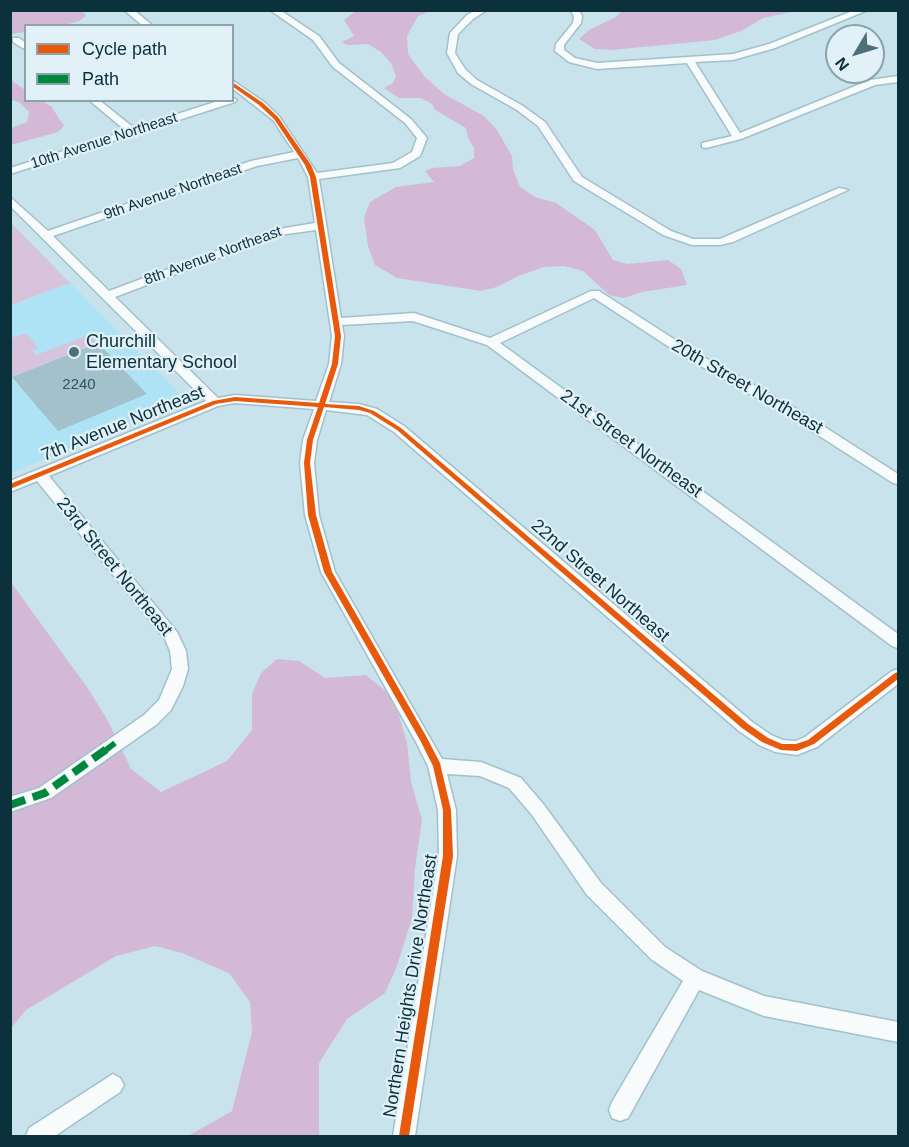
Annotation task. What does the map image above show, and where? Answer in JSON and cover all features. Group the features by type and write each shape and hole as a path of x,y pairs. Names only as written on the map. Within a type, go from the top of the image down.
{"street":[{"path":"128,10 146,24"},
{"path":"274,10 316,38 336,65 408,121 422,138 416,154 396,166 313,177"},
{"path":"483,10 470,17 454,33 451,53 461,70 474,82 520,108 542,124 578,179 667,234 692,242 726,240 843,190"},
{"path":"574,10 578,16 577,23 559,48 564,56 572,60 597,66 690,61 746,54 864,10"},
{"path":"16,40 24,46"},
{"path":"690,61 738,137"},
{"path":"706,145 738,137 873,82 898,79"},
{"name":"Northern Heights Drive Northeast","path":"234,84 276,118 301,154 313,177 336,322 337,353 310,440 307,463 312,514 328,572 411,715 437,766 447,810 448,856 404,1137"},
{"name":"10th Avenue Northeast","path":"234,99 250,95"},
{"path":"96,102 133,132"},
{"name":"10th Avenue Northeast","path":"10,171 226,102"},
{"name":"9th Avenue Northeast","path":"47,235 255,163 301,154"},
{"path":"10,200 215,402"},
{"name":"8th Avenue Northeast","path":"108,295 277,232 320,226"},
{"name":"20th Street Northeast","path":"491,342 595,293 687,353 799,417 898,480"},
{"name":"21st Street Northeast","path":"336,322 414,316 491,342 898,642"},
{"name":"7th Avenue Northeast","path":"10,487 215,402 235,399 321,404"},
{"name":"22nd Street Northeast","path":"321,404 359,408 372,412 399,429 745,726 765,740 781,747 797,748 811,742 898,675"},
{"name":"23rd Street Northeast","path":"10,805 45,793 150,720 165,705 175,686 180,669 178,651 171,636 40,475"},
{"path":"437,766 481,769 514,783 545,819 594,889 658,953 695,978 764,1006 898,1032"},
{"path":"620,1110 695,978"},
{"path":"38,1137 113,1085"}],"shaded area":[{"path":"357,10 430,11 418,16 407,36 408,54 424,76 444,94 484,116 497,130 512,156 513,169 520,187 535,197 556,203 595,230 613,260 627,264 668,260 681,269 687,285 642,292 624,298 609,295 583,271 564,266 544,267 518,276 497,287 481,291 397,278 375,265 368,246 364,218 370,202 396,187 434,182 425,171 432,168 460,166 474,158 474,148 468,138 466,128 435,110 432,104 421,98 399,98 384,88 393,83 396,76 391,63 381,52 368,44 347,45 342,42 354,36 344,20"},
{"path":"10,11 82,11 86,16 68,24 24,24 24,32 11,34"},
{"path":"622,11 796,11 763,18 741,31 715,40 611,50 595,49 579,39 589,30 616,17"},
{"path":"11,80 24,89 24,102 43,102 51,106 64,126 58,132 11,145 11,128 27,122 29,112 19,102 11,100"},
{"path":"11,223 70,283 11,305"},
{"name":"Churchill Elementary School","path":"70,283 185,399 11,473 11,305"},
{"path":"26,333 38,348 32,350 36,355 89,335 97,343 11,377 11,338"},
{"path":"10,581 89,690 108,721 131,769 161,792 227,761 252,730 252,694 261,673 277,659 299,661 325,678 366,675 387,692 398,713 407,742 411,782 422,820 415,868 412,918 397,966 385,993 347,1019 319,1063 319,1136 188,1136 232,1111 252,1032 250,1002 229,973 182,953 155,946 116,956 26,1010 11,1028"}],"building":[{"path":"98,343 147,394 58,431 12,377"}],"marked path":[{"path":"10,805 45,793 115,743"}],"cycle path":[{"path":"234,84 276,118 308,165 313,177 338,336 335,364 310,440 307,463 312,515 328,572 437,766 447,810 448,856 404,1136"},
{"path":"10,487 215,402 235,399 359,408 372,412 399,429 745,726 765,740 781,747 797,748 811,742 898,675"}],"place":[{"name":"Churchill Elementary School","path":"74,352"}]}
